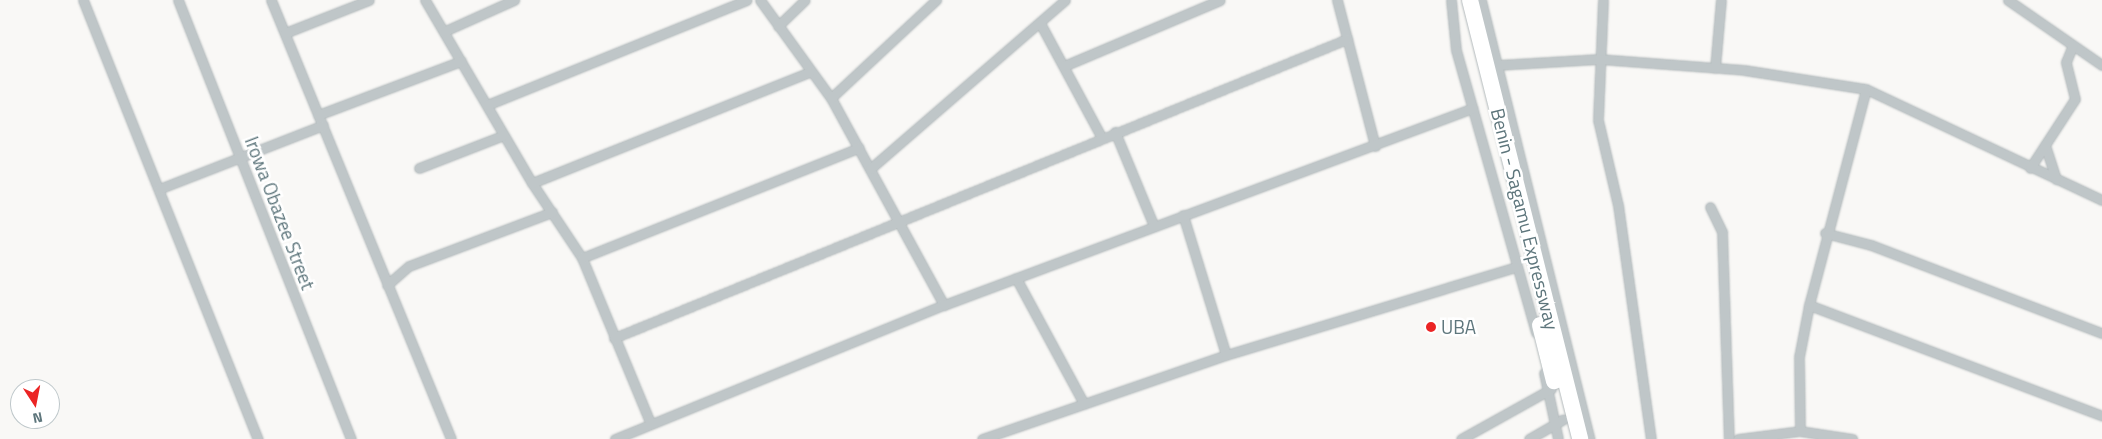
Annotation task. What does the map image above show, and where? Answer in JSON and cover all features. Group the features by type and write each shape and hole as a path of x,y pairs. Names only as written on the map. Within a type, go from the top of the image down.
{"highway":[{"path":"1460,0 1559,422 1569,439"},
{"name":"Benin - Sagamu Expressway","path":"1470,0 1580,439"}],"street":[{"path":"82,0 258,439"},
{"name":"Irowa Obazee Street","path":"178,0 350,439"},
{"path":"271,0 388,279 451,439"},
{"path":"285,33 368,0"},
{"path":"425,0 445,31 532,183 582,258 650,422"},
{"path":"445,31 514,0"},
{"path":"487,105 747,0"},
{"path":"760,0 809,72 831,98 898,225 944,305"},
{"path":"778,26 805,0"},
{"path":"831,98 936,0"},
{"path":"870,169 1065,0"},
{"path":"1064,66 1220,0"},
{"path":"1337,0 1375,146"},
{"path":"1451,0 1456,50 1515,267 1538,338 1551,389 1473,436 1461,439"},
{"path":"1481,0 1590,439"},
{"path":"1603,0 1599,59 1598,120 1618,205 1651,439"},
{"path":"1715,68 1721,0"},
{"path":"2008,0 2102,65"},
{"path":"1040,23 1102,138"},
{"path":"614,338 898,225 1115,132 1347,39"},
{"path":"2030,168 2074,99 2066,62 2073,45"},
{"path":"1497,66 1599,59 1715,68 1866,89 2030,168 2102,200"},
{"path":"318,115 461,61"},
{"path":"532,183 809,72"},
{"path":"1800,431 1799,356 1825,233 1866,89"},
{"path":"615,439 650,422 944,305 1473,108"},
{"path":"159,189 323,125"},
{"path":"1115,132 1154,226"},
{"path":"419,168 504,135"},
{"path":"2045,145 2056,180"},
{"path":"582,258 859,148"},
{"path":"1710,207 1722,232 1729,439"},
{"path":"388,279 438,254 552,212"},
{"path":"1183,215 1226,355"},
{"path":"1825,233 1871,244 2102,333"},
{"path":"982,439 1226,355 1515,267"},
{"path":"1016,278 1084,404"},
{"path":"1809,305 2102,416"},
{"path":"1529,439 1559,422"},
{"path":"1558,439 1559,422"},
{"path":"1738,439 1800,431 1852,439"}],"place":[{"name":"UBA","path":"1431,327"}]}
